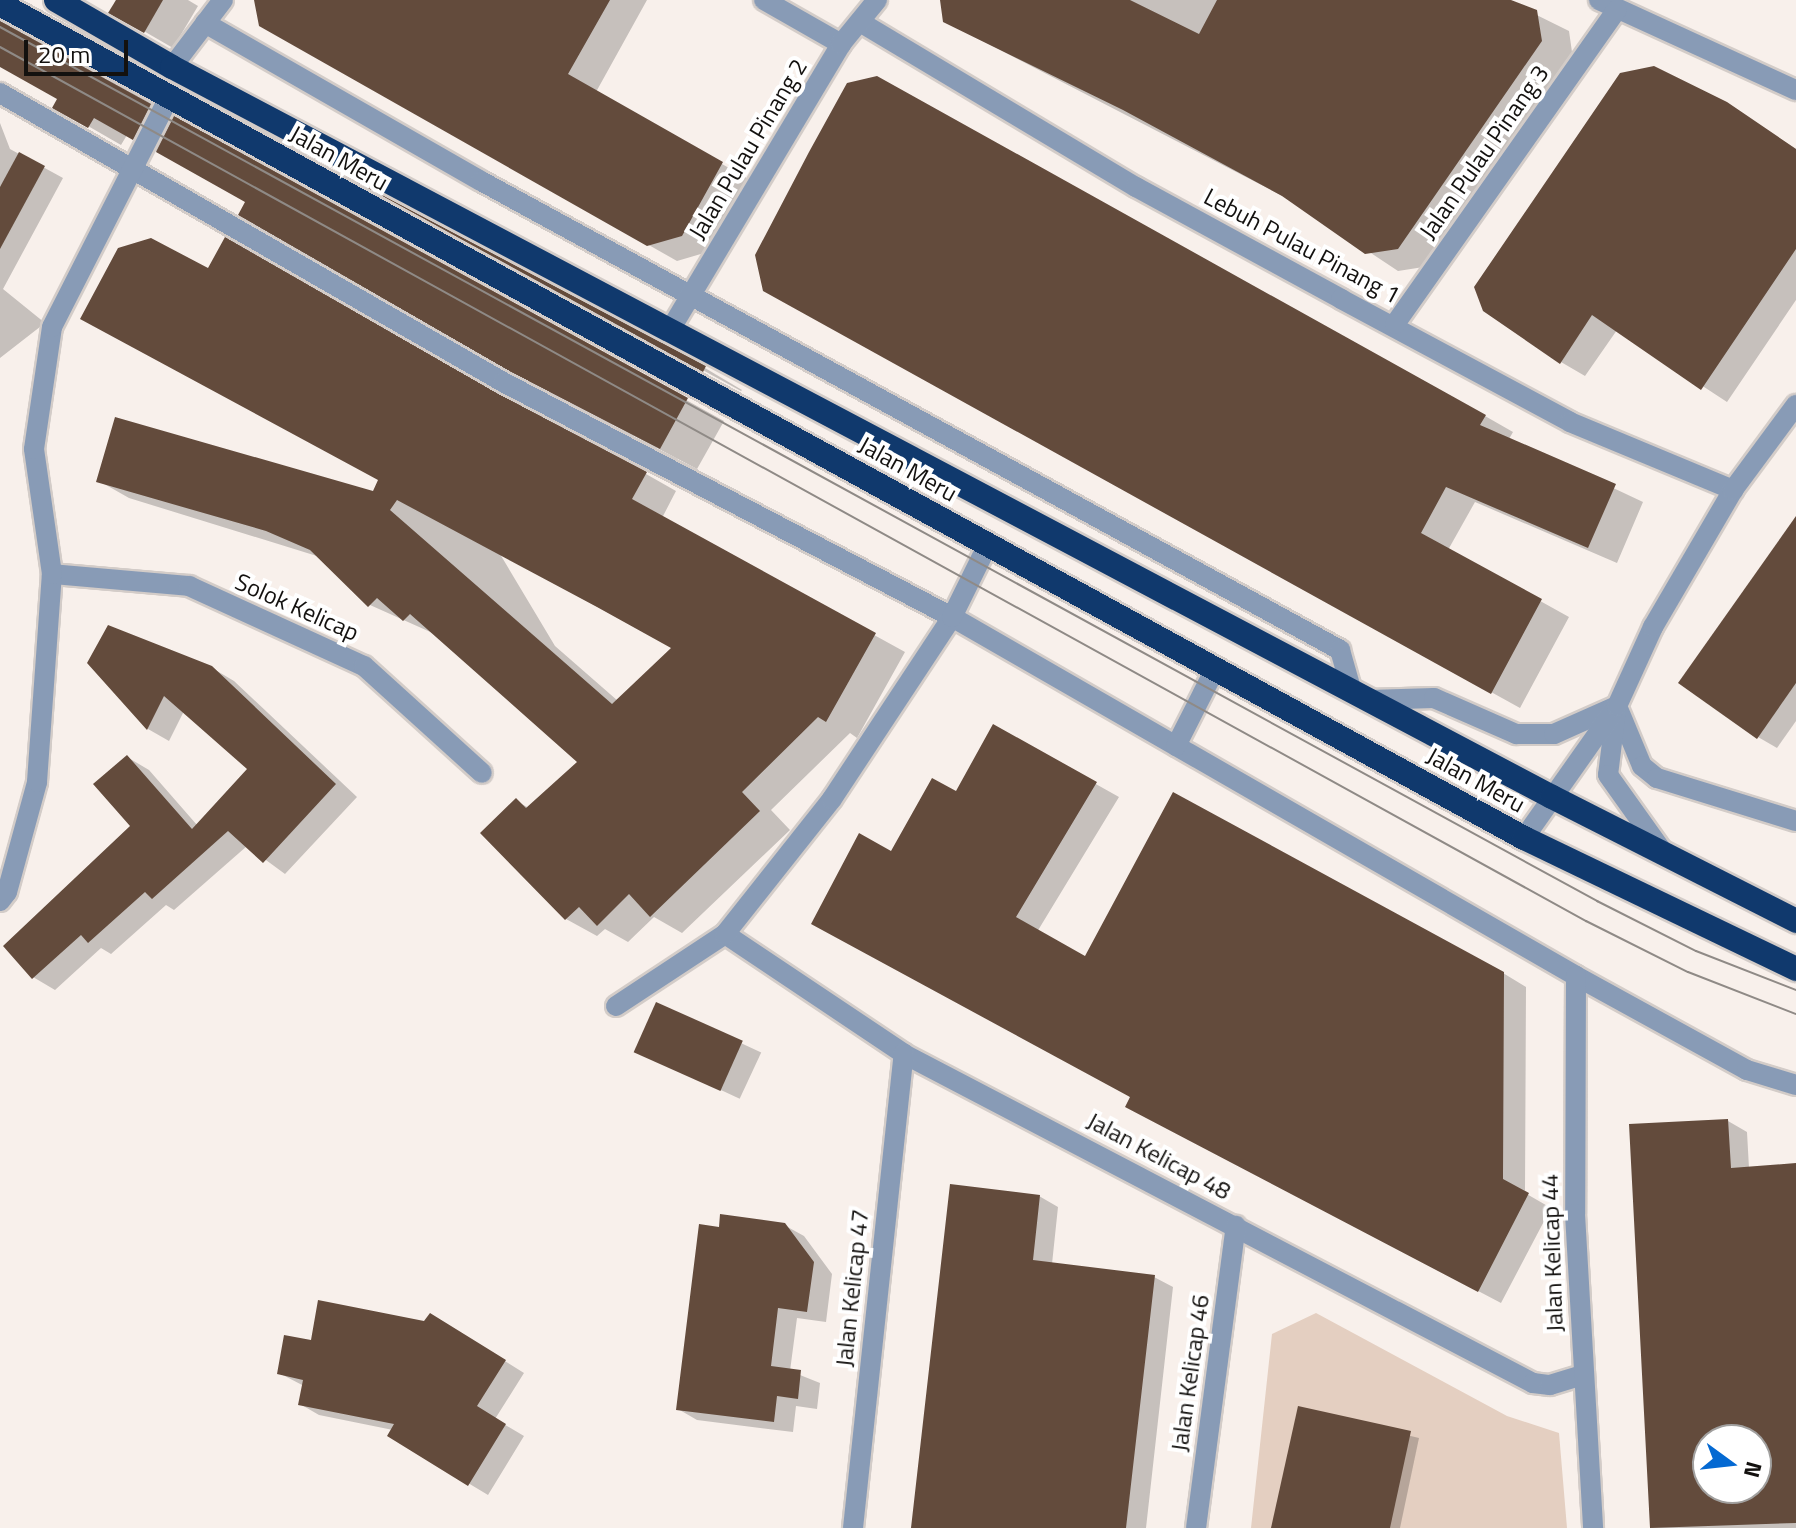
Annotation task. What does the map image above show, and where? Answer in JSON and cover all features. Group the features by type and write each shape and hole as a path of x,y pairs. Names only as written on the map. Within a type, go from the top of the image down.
{"highway":[{"name":"Jalan Meru","path":"56,0 172,67 1360,696 1796,921"},
{"name":"Jalan Meru","path":"0,4 1524,838 1796,969"}],"street":[{"path":"172,67 223,0"},
{"path":"764,0 841,44"},
{"name":"Jalan Pulau Pinang 2","path":"670,330 841,44 877,0"},
{"path":"1608,4 1796,90"},
{"name":"Jalan Pulau Pinang 3","path":"1395,324 1608,4"},
{"name":"Lebuh Pulau Pinang 1","path":"860,22 1136,187 1395,324 1570,422 1733,490"},
{"path":"205,23 481,181 1340,650 1360,696 1434,698 1516,734 1554,734 1617,706"},
{"path":"0,93 503,382 952,617 1576,976 1747,1070 1796,1085"},
{"path":"0,901 7,892 37,782 52,574 34,449 52,327 129,168 169,97"},
{"path":"1524,838 1617,706 1653,627 1733,490 1796,405"},
{"path":"616,1006 725,934 832,799 952,617 988,544"},
{"name":"Solok Kelicap","path":"52,574 189,586 364,666 482,773"},
{"path":"1176,746 1215,669"},
{"path":"1617,706 1642,766 1657,778 1796,821"},
{"path":"1617,706 1608,775 1663,852"},
{"name":"Jalan Kelicap 48","path":"725,934 904,1054 1533,1383 1550,1385 1583,1375"},
{"name":"Jalan Kelicap 44","path":"1576,976 1575,1214 1593,1528"},
{"name":"Jalan Kelicap 47","path":"853,1528 904,1054"},
{"name":"Jalan Kelicap 46","path":"1196,1528 1236,1226"}],"shaded area":[{"path":"1316,1313 1507,1416 1559,1433 1567,1528 1251,1528 1272,1334"}],"building":[{"path":"116,0 163,0 144,33 108,13"},
{"path":"254,0 610,0 568,74 723,162 682,236 647,246 259,26"},
{"path":"940,0 1130,0 1199,34 1217,0 1511,0 1537,10 1542,41 1398,249 1365,254 1282,196 1123,110 943,22"},
{"path":"0,21 151,104 133,140 94,118 88,128 52,108 57,99 0,67"},
{"path":"1654,66 1727,102 1796,149 1796,249 1701,390 1592,315 1560,364 1483,311 1474,287 1620,73"},
{"path":"877,76 1486,415 1480,425 1616,484 1588,548 1446,487 1421,533 1542,599 1491,694 763,291 755,255 809,152 847,83"},
{"path":"174,116 688,398 660,449 509,371 238,215 245,202 156,152"},
{"path":"19,152 45,166 0,249 0,187"},
{"path":"333,169 706,366 703,372"},
{"path":"225,237 497,393 647,472 632,499 876,633 826,722 818,717 742,792 760,811 650,917 629,894 597,926 579,907 565,920 480,833 516,798 526,808 577,762 410,614 403,621 377,598 368,607 310,550 266,531 96,482 115,417 373,491 378,480 80,319 118,248 151,238 208,268","holes":["397,500 671,648 612,704 390,510"]},
{"path":"1796,516 1796,683 1757,739 1678,683"},
{"path":"108,625 212,666 336,784 263,863 228,831 152,899 145,892 88,943 81,935 32,979 3,946 130,826 93,784 127,755 192,829 247,769 164,696 147,730 87,663"},
{"path":"993,724 1097,782 1016,917 1085,956 1173,792 1504,972 1503,1179 1529,1193 1478,1292 1125,1107 1130,1097 811,924 859,833 891,851 932,778 956,791"},
{"path":"656,1002 743,1041 720,1091 634,1052"},
{"path":"1728,1119 1731,1168 1796,1163 1796,1523 1650,1528 1629,1124"},
{"path":"950,1184 1040,1195 1033,1260 1155,1275 1126,1528 911,1528"},
{"path":"720,1214 785,1223 814,1262 807,1312 778,1308 771,1366 801,1370 798,1399 777,1396 774,1422 676,1410 699,1224 719,1227"},
{"path":"318,1300 424,1321 430,1313 506,1360 477,1406 506,1424 468,1486 387,1436 394,1424 298,1405 303,1380 277,1374 284,1335 311,1340"},
{"path":"1298,1406 1411,1431 1390,1528 1271,1528"}],"tram line":[{"path":"0,27 1597,901 1696,951 1796,990"},
{"path":"0,47 1586,921 1688,972 1796,1014"}]}
